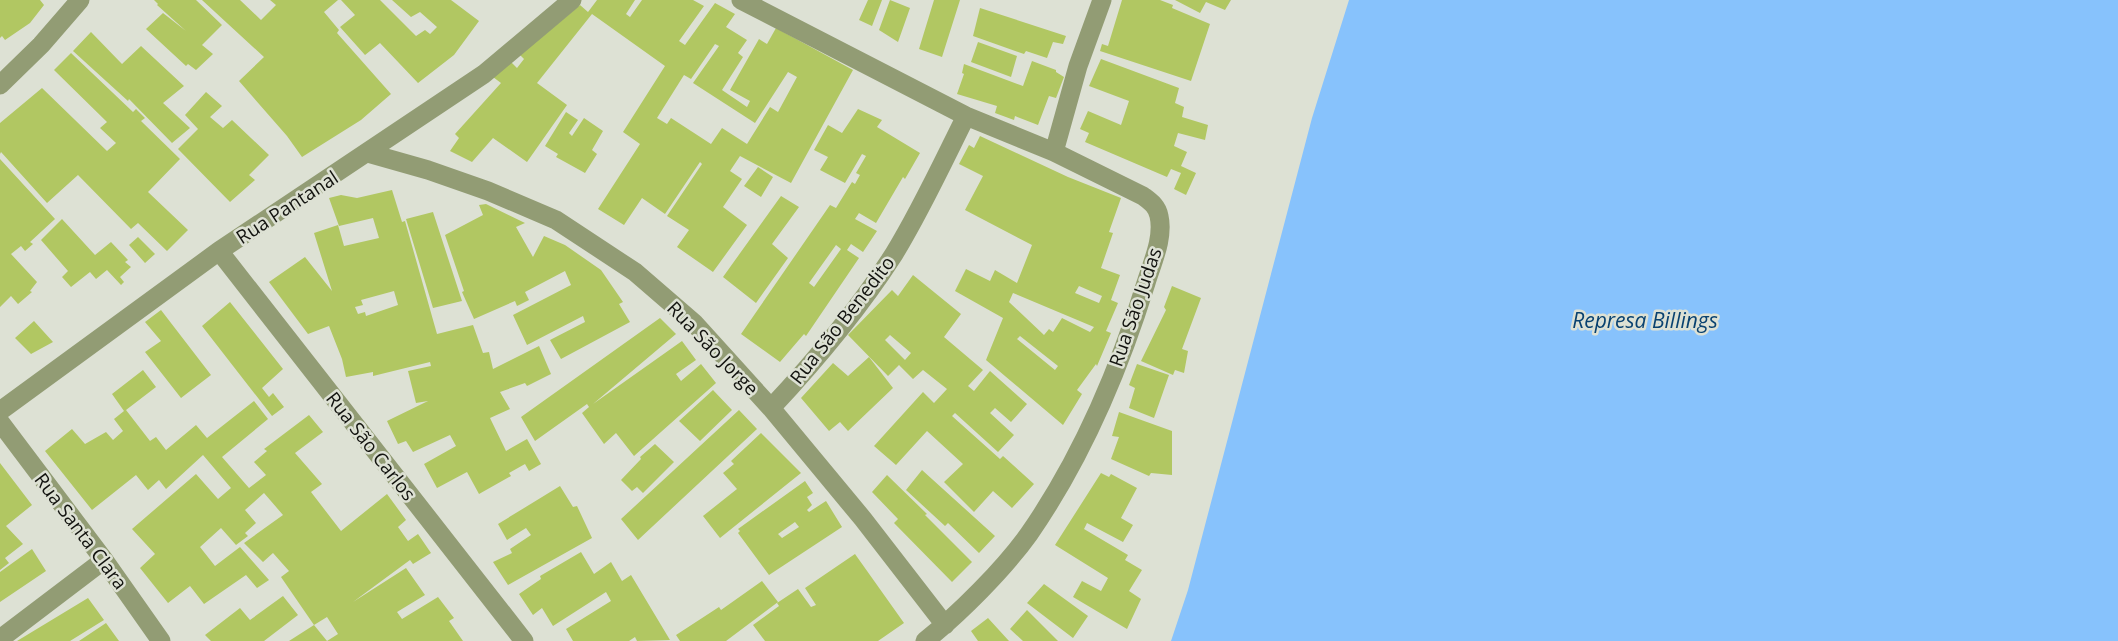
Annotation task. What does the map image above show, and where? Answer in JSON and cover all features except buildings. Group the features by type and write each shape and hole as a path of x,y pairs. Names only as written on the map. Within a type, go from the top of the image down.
{"street":[{"path":"0,85 41,45 80,0"},
{"name":"Rua Pantanal","path":"0,411 219,251 484,74 572,0"},
{"name":"Rua São Judas","path":"741,0 966,116 1054,152 1143,196 1155,204 1159,216 1157,249 1135,319 1101,402 1064,477 1028,535 946,625 925,641"},
{"path":"1054,152 1078,66 1102,0"},
{"name":"Rua São Benedito","path":"771,408 836,334 895,252 966,116"},
{"name":"Rua São Jorge","path":"368,153 488,191 556,220 635,272 694,323 771,408 946,625"},
{"name":"Rua São Carlos","path":"219,251 524,641"},
{"name":"Rua Santa Clara","path":"0,422 104,559 161,641"},
{"path":"0,639 104,559"}],"water":[{"name":"Represa Billings","path":"1349,0 2118,0 2118,641 1171,641 1188,590 1312,118"}]}
